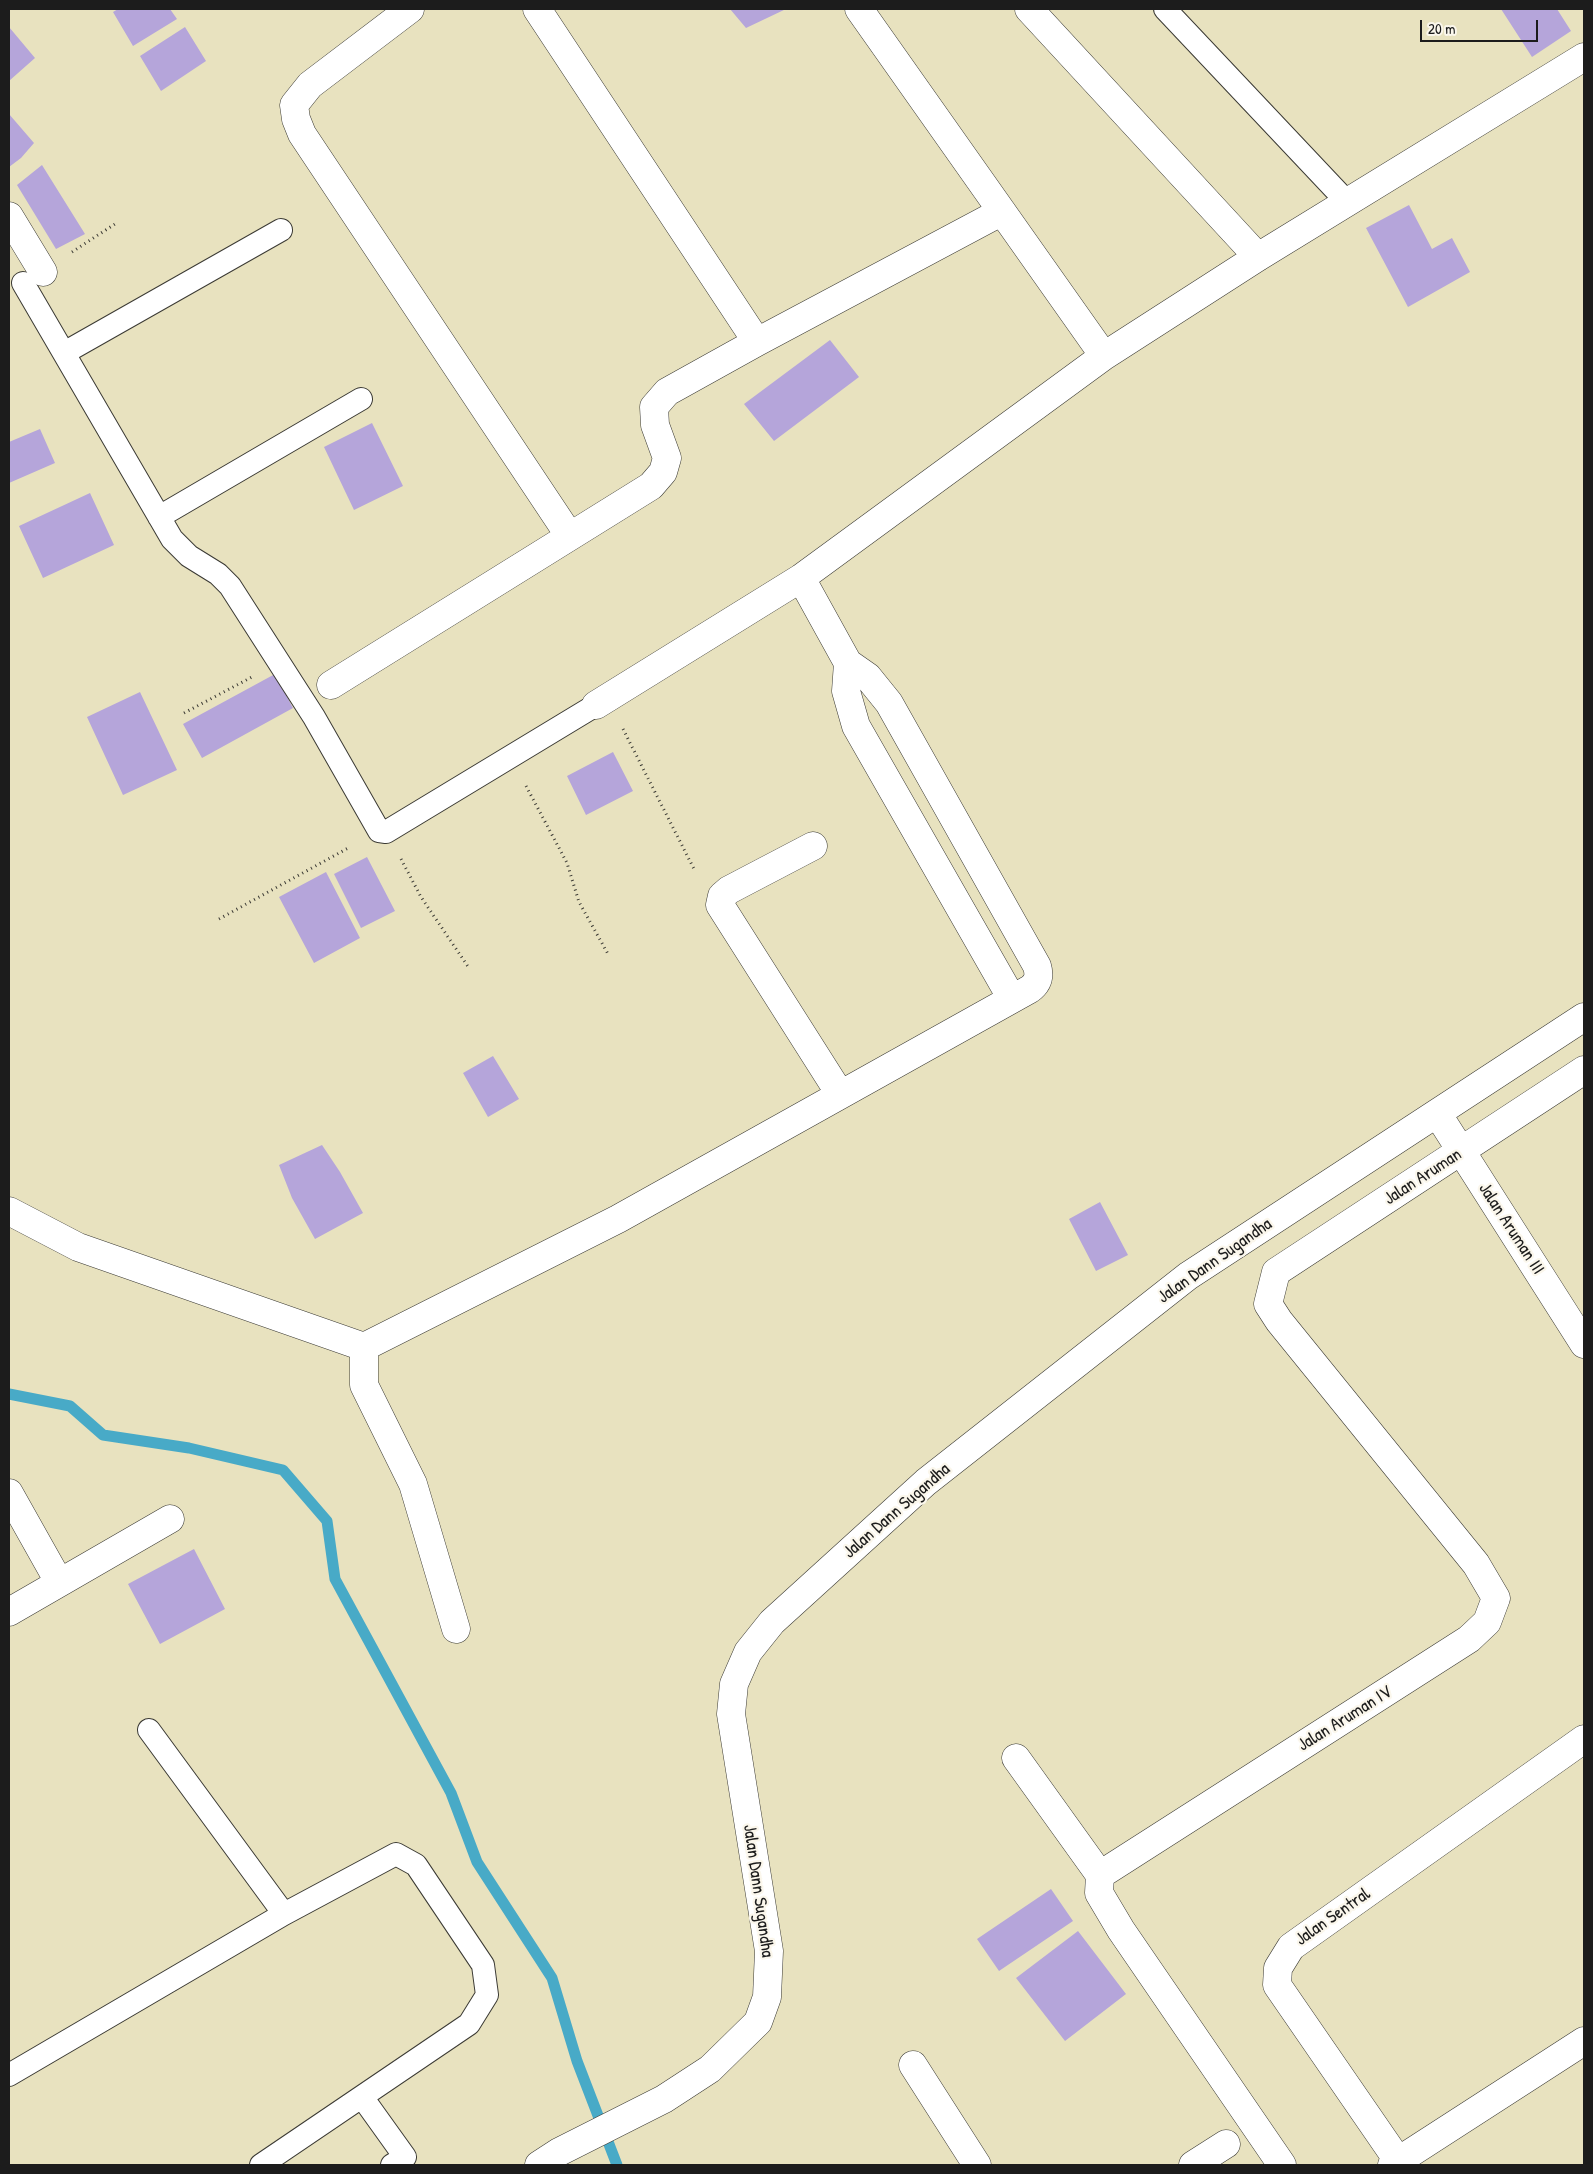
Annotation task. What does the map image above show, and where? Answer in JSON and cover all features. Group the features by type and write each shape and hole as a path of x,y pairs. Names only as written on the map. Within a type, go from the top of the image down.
{"street":[{"path":"410,9 310,85 294,105 296,119 302,134 569,535"},
{"path":"537,9 756,342"},
{"path":"859,9 1104,356"},
{"path":"1029,9 1258,257"},
{"path":"602,701 801,578 1104,356 1258,257 1584,57"},
{"path":"331,685 569,535 651,486 663,472 667,458 655,426 654,407 667,392 756,342 1001,212"},
{"path":"9,216 33,278"},
{"path":"9,1211 78,1247 364,1347 618,1219 1036,985 1038,966 889,703 868,677 848,664 801,578"},
{"path":"848,664 846,691 856,726 1012,999"},
{"path":"813,846 728,890 722,896 720,905 840,1094"},
{"name":"Jalan Dann Sugandha","path":"549,2158 664,2099 710,2069 758,2022 767,1996 769,1951 731,1714 734,1684 748,1652 772,1622 926,1482 1181,1282 1584,1017"},
{"name":"Jalan Aruman","path":"1270,1290 1276,1272 1462,1152 1584,1070"},
{"name":"Jalan Aruman III","path":"1437,1113 1584,1344"},
{"name":"Jalan Aruman IV","path":"1100,1875 1469,1639 1487,1622 1496,1598 1476,1564 1279,1321 1268,1304 1270,1290"},
{"path":"364,1347 364,1385 413,1484 456,1629"},
{"path":"9,1493 59,1582"},
{"path":"9,1612 170,1519"},
{"name":"Jalan Sentral","path":"1584,1738 1290,1947 1278,1968 1276,1985 1397,2164 1584,2041"},
{"path":"1016,1758 1100,1875 1099,1893 1121,1930 1282,2165"},
{"path":"913,2065 977,2165"},
{"path":"1193,2165 1226,2144"}],"lane":[{"path":"1165,9 1348,203"},
{"path":"64,353 281,230"},
{"path":"33,278 64,353 172,539 189,556 218,574 230,586 314,717 383,831 602,701"},
{"path":"159,517 361,399"},
{"path":"149,1730 284,1914"},
{"path":"9,2075 284,1914 396,1854 416,1864 483,1965 487,1995 469,2024 261,2165"},
{"path":"362,2097 403,2162"}],"path":[{"path":"184,713 279,663"},
{"path":"602,701 695,871"},
{"path":"511,756 567,864 580,902 608,954"},
{"path":"219,920 383,831 421,897 469,968"}],"building":[{"path":"118,9 170,9 177,19 133,46 113,12"},
{"path":"730,9 786,9 746,28"},
{"path":"1501,9 1557,9 1571,31 1532,57"},
{"path":"9,27 35,58 9,81"},
{"path":"185,27 206,61 161,91 140,56"},
{"path":"9,114 34,143 21,158 9,167"},
{"path":"42,165 85,234 56,249 17,185"},
{"path":"1409,205 1432,249 1452,238 1470,272 1408,307 1366,228"},
{"path":"830,340 859,377 774,441 744,404"},
{"path":"372,423 403,486 354,510 324,447"},
{"path":"40,429 55,463 9,483 9,442"},
{"path":"90,493 114,545 43,578 19,526"},
{"path":"275,674 293,708 202,758 183,724"},
{"path":"140,692 177,770 123,795 87,717"},
{"path":"613,752 633,791 586,815 567,776"},
{"path":"367,857 395,911 361,928 334,874"},
{"path":"326,872 360,938 314,963 279,897"},
{"path":"493,1056 519,1099 488,1117 463,1073"},
{"path":"322,1145 363,1213 315,1239 292,1198 279,1165"},
{"path":"1100,1202 1128,1255 1096,1271 1069,1219"},
{"path":"194,1549 225,1609 160,1644 128,1584"},
{"path":"1051,1889 1073,1921 999,1971 977,1939"},
{"path":"1078,1931 1126,1994 1065,2041 1016,1978"}],"waterway":[{"path":"9,1394 70,1406 103,1435 189,1448 283,1470 327,1521 335,1579 451,1793 477,1862 552,1978 577,2061 617,2165"}]}
